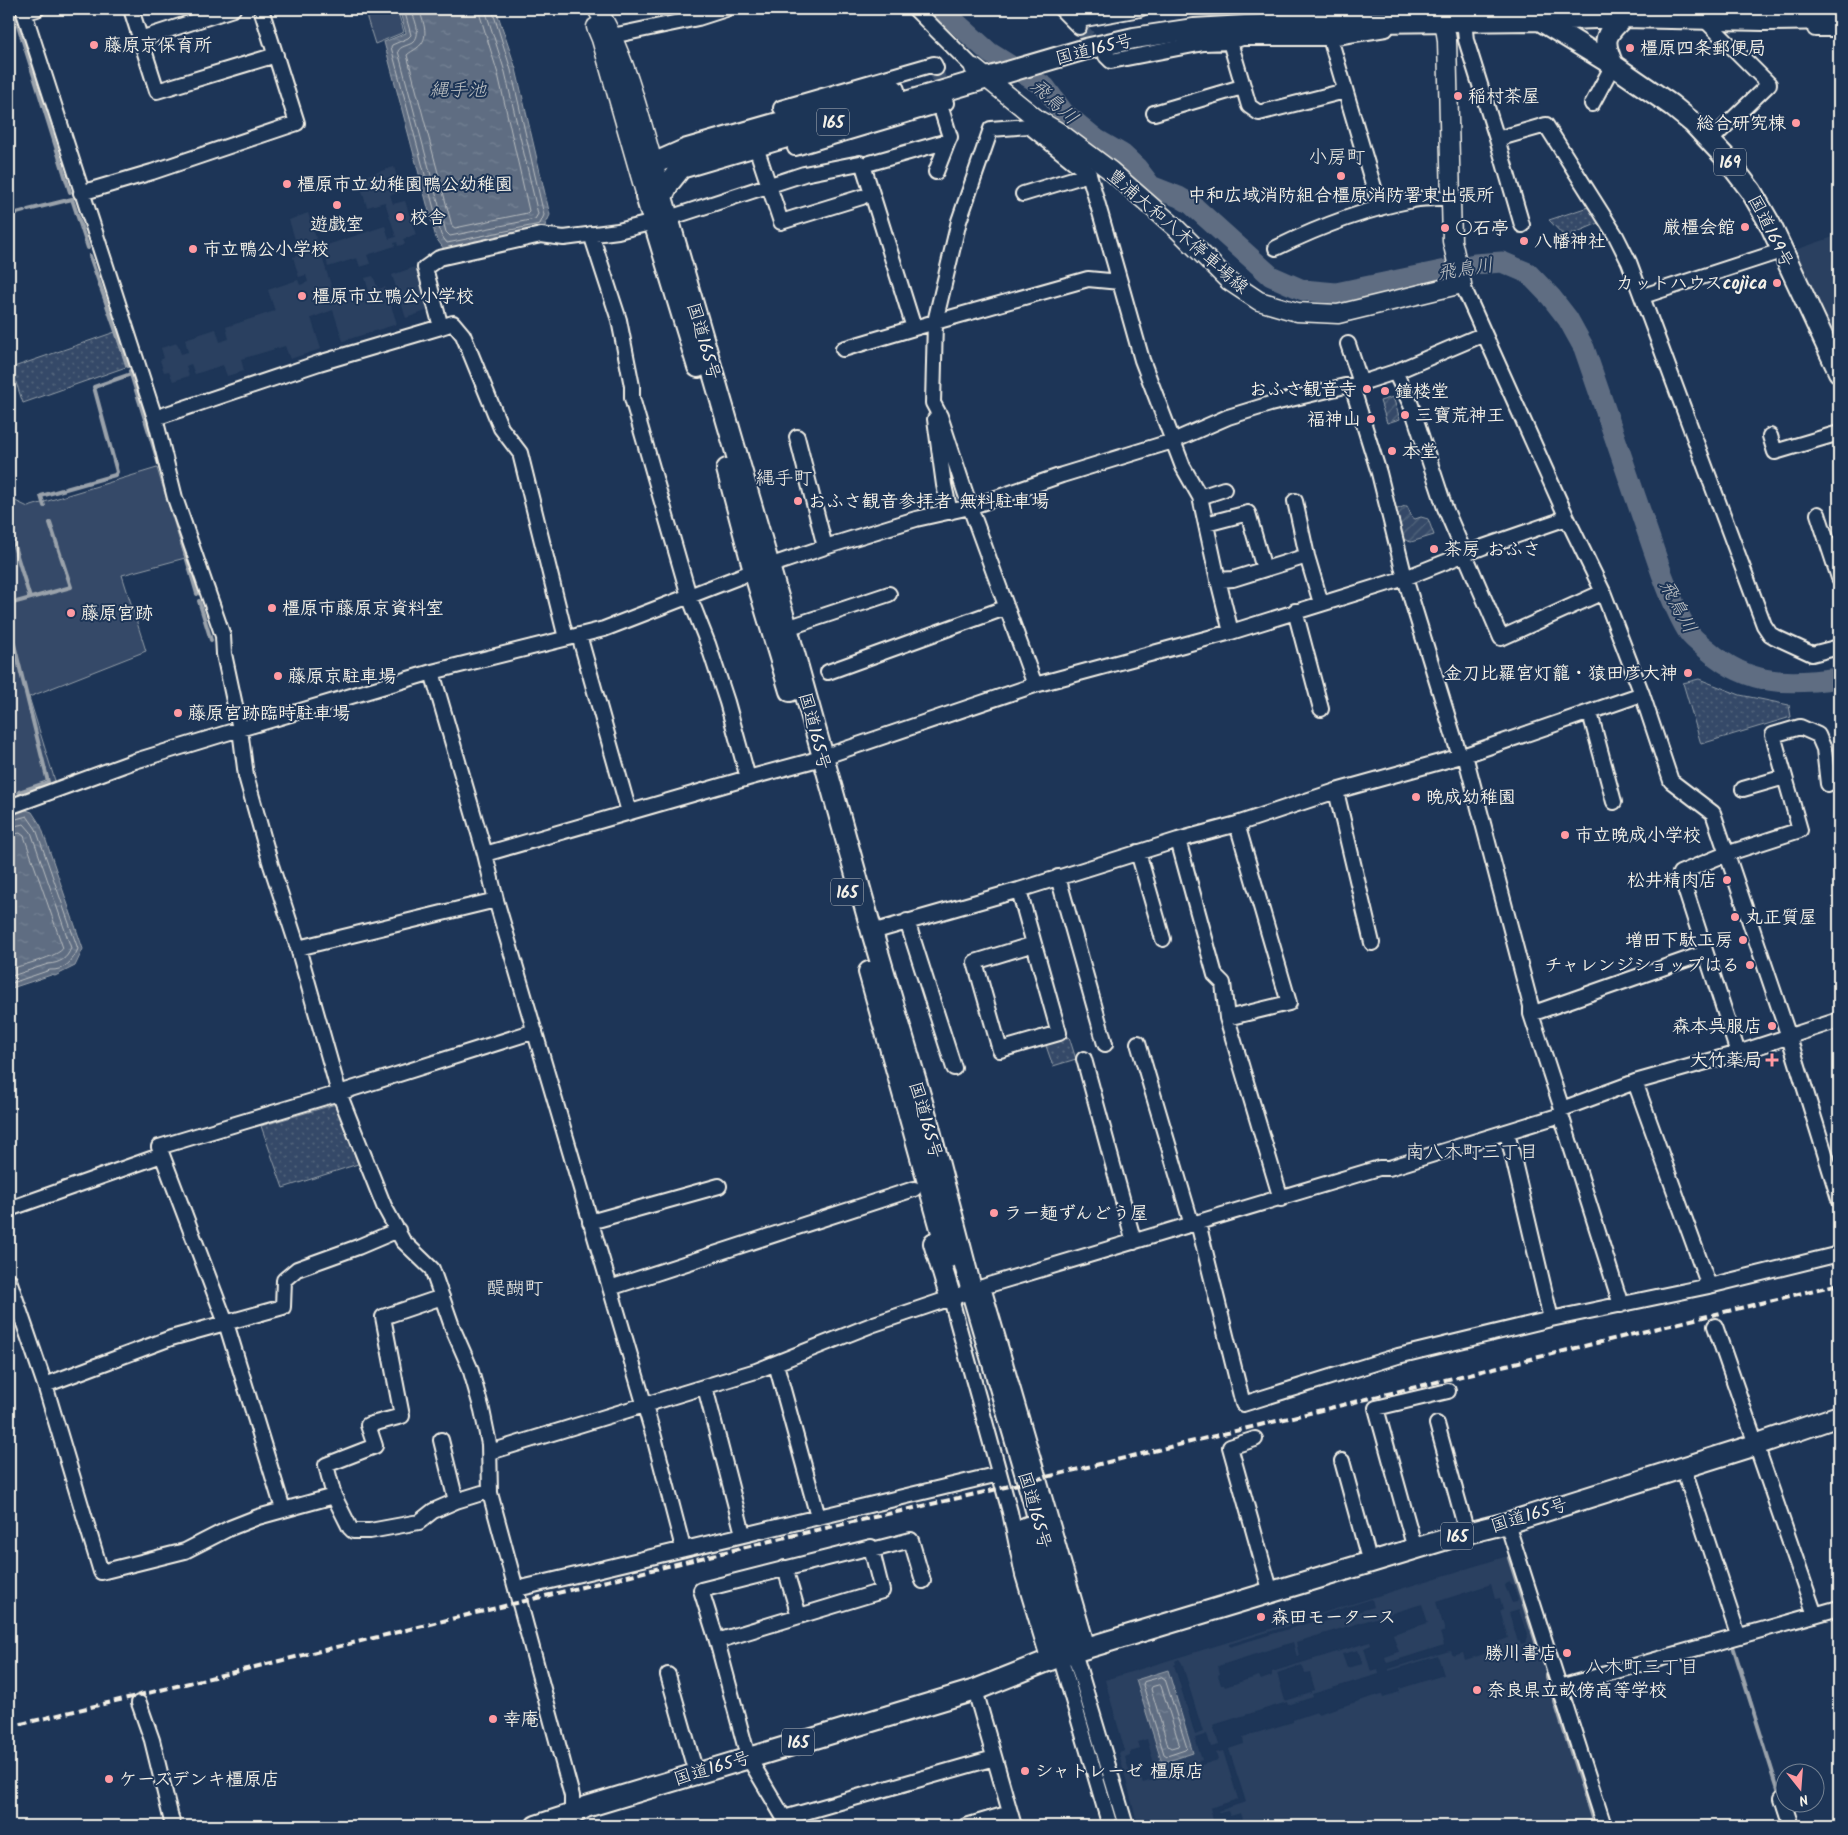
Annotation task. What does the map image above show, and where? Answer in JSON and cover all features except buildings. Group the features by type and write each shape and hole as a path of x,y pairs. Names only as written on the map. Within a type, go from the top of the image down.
{"highway":[{"name":"国道165号","path":"681,168 742,145 985,72 1121,28 1164,20 1233,12 1330,9"},
{"name":"国道165号","path":"1033,57 1194,29 1295,23 1408,22 1450,17 1533,15 1764,20 1839,19"},
{"name":"国道169号","path":"1533,15 1613,65 1671,106 1711,140 1751,191 1770,224 1839,372"},
{"path":"1613,65 1606,50 1606,39 1611,29 1624,17"},
{"path":"742,145 781,108"},
{"name":"国道165号","path":"742,145 687,149 653,164 654,196 712,412 762,568 817,759 872,932 927,1119 954,1191 967,1293"},
{"path":"742,145 795,148"},
{"path":"654,196 669,184 681,168"},
{"name":"国道165号","path":"762,568 787,628 817,759 898,1076 967,1293 1030,1539 1036,1576 1068,1654"},
{"name":"国道165号","path":"536,1826 573,1820 586,1807 975,1690 1068,1654 1467,1533 1506,1523 1755,1445 1839,1416"}],"main road":[{"path":"588,9 639,142 653,164 681,168"},
{"path":"597,9 612,36 654,196"},
{"path":"1450,17 1447,40 1452,241 1461,281"},
{"name":"豊浦大和八木停車場線","path":"985,72 1033,123 1059,132 1128,186 1176,228 1237,288 1265,303 1296,312 1338,314 1461,281"},
{"path":"639,142 666,148 687,149"}],"street":[{"path":"131,9 157,91 276,55"},
{"path":"140,39 233,9"},
{"path":"81,193 152,172 297,123 261,9"},
{"path":"612,36 698,18 726,9"},
{"path":"915,9 985,72"},
{"path":"1061,9 1076,24 1140,9"},
{"path":"28,10 81,193 155,418 174,498 223,636 224,654 240,729 246,776 339,1093 384,1206 403,1241 432,1269 452,1329 470,1368 482,1410 490,1452 490,1493 572,1796 573,1820"},
{"path":"1450,17 1466,40 1522,224"},
{"path":"1704,19 1769,84 1711,140"},
{"path":"1764,20 1814,29 1839,29"},
{"path":"1106,56 1111,61 1204,44 1230,42 1242,38 1330,38 1395,27 1408,22"},
{"path":"1330,38 1380,208"},
{"path":"1230,42 1250,106 1259,113 1345,91"},
{"path":"781,108 934,64 936,68"},
{"path":"1592,104 1613,65"},
{"path":"1154,113 1244,88"},
{"path":"795,148 942,103 950,137 936,172"},
{"path":"950,512 944,485 933,403 935,322 959,221 992,129 1033,123 1089,174 1142,360 1183,467 1200,497 1231,632"},
{"path":"1497,139 1546,125 1616,236 1643,296 1727,528 1764,625 1770,634 1812,654 1839,647"},
{"path":"441,327 425,268 439,258 541,235 564,238 618,231 661,220 804,174 860,163 863,165 948,141"},
{"path":"742,145 769,185 781,222 862,197"},
{"path":"863,165 914,328"},
{"path":"1023,194 1089,174"},
{"path":"1276,248 1311,231 1380,208 1415,199 1452,198"},
{"path":"591,234 618,320 632,386 632,398 689,596 711,652 748,778"},
{"path":"1643,296 1781,251"},
{"path":"843,349 1088,279 1120,282"},
{"path":"1461,281 1567,518 1603,592 1642,694 1671,781 1713,813 1789,1037 1839,1199"},
{"path":"155,418 319,363 453,323 463,335 501,428 520,453 538,530 629,812"},
{"path":"9,807 135,761 240,729 432,672 604,629 762,568 825,547 916,519 970,507 1062,475 1173,441 1228,417 1395,372 1484,334"},
{"path":"1348,344 1356,384 1405,578 1462,756 1531,1006 1530,1014 1621,1305"},
{"path":"1395,372 1411,405 1445,508 1501,638 1603,592"},
{"path":"933,403 940,416 970,507 1035,685"},
{"path":"1770,436 1775,452 1839,433"},
{"path":"798,437 825,547"},
{"path":"1200,497 1224,489"},
{"path":"1295,501 1307,556 1321,603"},
{"path":"1206,524 1248,513 1264,569"},
{"path":"1818,514 1839,578"},
{"path":"485,854 817,759 1035,685 1231,632 1405,578 1567,518"},
{"path":"1218,580 1232,579 1307,556"},
{"path":"787,628 889,594"},
{"path":"828,672 1006,608"},
{"path":"1295,612 1321,709"},
{"path":"432,672 485,854 496,900 644,1406 683,1548"},
{"path":"872,932 1237,824 1336,791 1462,756 1642,694"},
{"path":"1590,713 1614,802"},
{"path":"1738,1053 1680,874 1726,854 1800,830 1773,735 1800,727 1818,734 1824,749 1828,784"},
{"path":"1743,789 1785,777"},
{"path":"1336,791 1372,943"},
{"path":"1227,1018 1288,1003 1237,824"},
{"path":"1178,840 1215,976 1223,983 1227,1018 1281,1199"},
{"path":"1138,852 1163,939"},
{"path":"1058,877 1105,1044"},
{"path":"1019,890 1059,1033 1000,1050 975,962 1034,944"},
{"path":"298,948 496,900"},
{"path":"907,921 954,1068"},
{"path":"1530,1014 1705,953"},
{"path":"490,1452 776,1364 874,1324 967,1293 1379,1168 1389,1168 1507,1132 1562,1112 1634,1082 1738,1053 1839,1020"},
{"path":"284,1509 226,1323 159,1146 339,1093 535,1031"},
{"path":"1138,1043 1195,1224 1242,1404 1398,1356 1551,1319 1709,1286 1839,1254"},
{"path":"1084,1059 1134,1242"},
{"path":"1634,1082 1709,1286"},
{"path":"1507,1132 1551,1319"},
{"path":"9,1209 162,1155"},
{"path":"590,1222 719,1186"},
{"path":"610,1288 914,1189"},
{"path":"45,1385 171,1338 283,1307 284,1280 297,1269 398,1230"},
{"path":"9,1280 45,1385 101,1572 185,1551 230,1528 284,1509 334,1496"},
{"path":"967,1293 999,1474 1010,1512 1024,1575 1068,1654 1126,1826"},
{"path":"967,1293 1068,1654 1110,1826"},
{"path":"442,1297 383,1317 402,1416 368,1425 374,1446 326,1465 334,1496 353,1531 370,1531 419,1522 433,1511 456,1501 482,1493 490,1493"},
{"path":"1715,1326 1815,1615"},
{"path":"776,1364 818,1517"},
{"path":"705,1387 742,1534"},
{"path":"1415,1549 1376,1408 1448,1391"},
{"path":"1437,1424 1467,1533"},
{"path":"1255,1439 1230,1447 1271,1593"},
{"path":"441,1440 456,1501"},
{"path":"1342,1461 1370,1563"},
{"path":"1683,1467 1738,1635"},
{"path":"516,1589 999,1474"},
{"path":"1506,1523 1604,1826"},
{"path":"872,1550 911,1540 923,1581"},
{"path":"717,1641 882,1592 871,1547 701,1590 717,1641 748,1757 785,1822 994,1758"},
{"path":"785,1568 799,1616"},
{"path":"1560,1687 1738,1635 1839,1608"},
{"path":"668,1675 696,1773"},
{"path":"966,1826 1012,1820 975,1690"},
{"path":"140,1703 152,1740 173,1826"},
{"path":"1786,1812 1791,1826"}],"shaded area":[{"path":"364,9 397,9 404,32 375,44"},
{"name":"校舎","path":"394,167 402,192 390,195 393,204 405,201 416,235 403,239 405,244 398,246 397,242 394,243 395,246 367,255 370,264 360,267 357,258 328,267 324,246 385,226 389,239 396,237 385,202 367,207 358,178"},
{"path":"1597,204 1606,220 1565,237 1549,220"},
{"name":"橿原市立鴨公小学校","path":"308,213 336,301 369,291 365,278 373,276 378,289 385,287 397,324 343,341 333,310 311,318 321,349 290,359 285,346 241,359 244,371 227,376 223,365 195,374 191,364 186,366 189,376 173,381 169,371 164,372 160,360 164,358 161,348 177,343 181,354 188,352 185,339 216,329 220,342 229,339 226,327 275,311 268,290 298,280 300,285 308,282 306,275 299,277 293,257 312,251 312,248 299,252 289,220"},
{"path":"1839,235 1839,343 1795,250"},
{"path":"415,267 429,310 406,318 392,275"},
{"path":"115,332 126,367 23,403 11,368"},
{"path":"1393,397 1400,419 1387,423 1380,401"},
{"name":"藤原宮跡","path":"157,468 185,558 122,575 146,651 29,697 56,784 9,802 9,498 28,507"},
{"path":"1407,506 1412,517 1415,519 1421,517 1428,519 1434,535 1411,542 1403,539 1395,510"},
{"path":"1699,679 1740,695 1789,705 1791,717 1701,744 1683,683"},
{"path":"1069,1037 1076,1059 1053,1066 1045,1043"},
{"path":"336,1104 358,1164 283,1188 261,1126"},
{"name":"奈良県立畝傍高等学校","path":"1511,1555 1595,1819 1570,1826 1245,1826 1241,1813 1230,1816 1228,1811 1219,1813 1218,1811 1246,1802 1229,1749 1244,1744 1243,1737 1293,1722 1293,1720 1317,1712 1318,1714 1382,1694 1383,1697 1400,1692 1399,1689 1444,1675 1438,1656 1389,1671 1389,1669 1451,1651 1453,1656 1463,1653 1465,1660 1500,1649 1498,1642 1508,1638 1500,1611 1503,1609 1500,1598 1495,1599 1491,1584 1436,1602 1445,1631 1440,1633 1444,1645 1387,1663 1385,1657 1399,1652 1393,1634 1428,1623 1422,1604 1296,1642 1299,1656 1297,1657 1293,1642 1218,1666 1221,1685 1225,1687 1259,1676 1261,1680 1272,1676 1272,1672 1370,1642 1371,1645 1364,1648 1371,1672 1378,1670 1379,1674 1312,1694 1313,1697 1288,1705 1287,1702 1213,1725 1219,1745 1211,1747 1207,1734 1195,1738 1202,1760 1157,1774 1147,1739 1138,1742 1140,1749 1130,1752 1130,1755 1125,1757 1132,1781 1141,1779 1143,1783 1218,1760 1216,1753 1223,1751 1238,1799 1210,1808 1213,1820 1191,1826 1138,1826 1119,1753 1125,1751 1105,1680","holes":["1510,1582 1513,1585 1518,1599 1517,1602 1512,1603 1505,1586","1372,1599 1374,1607 1316,1624 1314,1617","1519,1610 1528,1638 1526,1639 1527,1642 1521,1644 1520,1641 1518,1642 1509,1613","1311,1619 1312,1622 1229,1647 1229,1644","1358,1650 1363,1664 1347,1668 1342,1654","1179,1659 1182,1663 1203,1732 1195,1735 1174,1665 1176,1664 1175,1661","1302,1665 1305,1673 1310,1672 1315,1690 1285,1701 1277,1673"]}],"water":[{"name":"縄手池","path":"399,9 496,9 516,69 550,215 544,228 444,249 436,238 384,42 406,33"},
{"path":"26,810 32,812 41,826 83,949 75,966 55,976 51,975 9,989 9,817"},
{"path":"1168,1670 1193,1753 1162,1763 1136,1680"}],"waterway":[{"path":"13,9 70,192"},
{"name":"飛鳥川","path":"941,9 990,53 1045,87 1064,113 1096,139 1122,154 1137,168 1151,186 1191,204 1271,276 1303,290 1336,293 1475,264 1502,262 1528,273 1551,297 1568,319 1584,348 1662,574 1677,612 1689,633 1724,662 1739,671 1755,677 1787,682 1839,678"},
{"path":"72,199 88,248"},
{"path":"28,210 72,199"},
{"path":"9,215 24,211"},
{"path":"90,256 128,366"},
{"path":"130,371 161,471"},
{"path":"44,506 41,496 115,475 117,472 94,387 131,374"},
{"path":"174,515 197,594"},
{"path":"9,604 71,587 50,523"},
{"path":"11,536 30,598"},
{"path":"199,601 211,640"},
{"path":"9,624 48,782 19,792"},
{"path":"1509,1558 1538,1648"},
{"path":"1732,1643 1776,1783"},
{"path":"1546,1674 1593,1821 1584,1824 1585,1826"}],"tunnel":[{"path":"1079,27 1102,52"},
{"path":"936,68 944,99"}],"railway":[{"path":"9,1727 795,1535 989,1491 1839,1284"}],"place":[{"name":"藤原京保育所","path":"94,45"},
{"name":"橿原四条郵便局","path":"1630,48"},
{"name":"稲村茶屋","path":"1458,96"},
{"name":"総合研究棟","path":"1796,123"},
{"name":"中和広域消防組合橿原消防署東出張所","path":"1341,176"},
{"name":"橿原市立幼稚園鴨公幼稚園","path":"287,184"},
{"name":"遊戯室","path":"337,205"},
{"name":"校舎","path":"400,217"},
{"name":"厳橿会館","path":"1745,227"},
{"name":"○石亭","path":"1445,228"},
{"name":"八幡神社","path":"1524,241"},
{"name":"市立鴨公小学校","path":"193,249"},
{"name":"カットハウスcojica","path":"1777,283"},
{"name":"橿原市立鴨公小学校","path":"302,296"},
{"name":"おふさ観音寺","path":"1367,389"},
{"name":"鐘楼堂","path":"1385,391"},
{"name":"三寶荒神王","path":"1405,415"},
{"name":"福神山","path":"1371,419"},
{"name":"本堂","path":"1392,451"},
{"name":"おふさ観音参拝者 無料駐車場","path":"798,501"},
{"name":"茶房 おふさ","path":"1434,549"},
{"name":"橿原市藤原京資料室","path":"272,608"},
{"name":"藤原宮跡","path":"71,613"},
{"name":"金刀比羅宮灯籠・猿田彦大神","path":"1688,673"},
{"name":"藤原京駐車場","path":"278,676"},
{"name":"藤原宮跡臨時駐車場","path":"178,713"},
{"name":"晩成幼稚園","path":"1416,797"},
{"name":"市立晩成小学校","path":"1565,835"},
{"name":"松井精肉店","path":"1727,880"},
{"name":"丸正質屋","path":"1735,917"},
{"name":"増田下駄工房","path":"1743,940"},
{"name":"チャレンジショップはる","path":"1750,965"},
{"name":"森本呉服店","path":"1772,1026"},
{"name":"大竹薬局","path":"1772,1060"},
{"name":"ラー麺ずんどう屋","path":"994,1213"},
{"name":"森田モータース","path":"1261,1617"},
{"name":"勝川書店","path":"1567,1653"},
{"name":"奈良県立畝傍高等学校","path":"1477,1690"},
{"name":"幸庵","path":"493,1719"},
{"name":"シャトレーゼ 橿原店","path":"1025,1771"},
{"name":"ケーズデンキ橿原店","path":"109,1779"}],"district":[{"name":"小房町","path":"1337,156"},
{"name":"縄手町","path":"784,477"},
{"name":"南八木町三丁目","path":"1472,1151"},
{"name":"醍醐町","path":"515,1287"},
{"name":"八木町三丁目","path":"1642,1666"}]}
